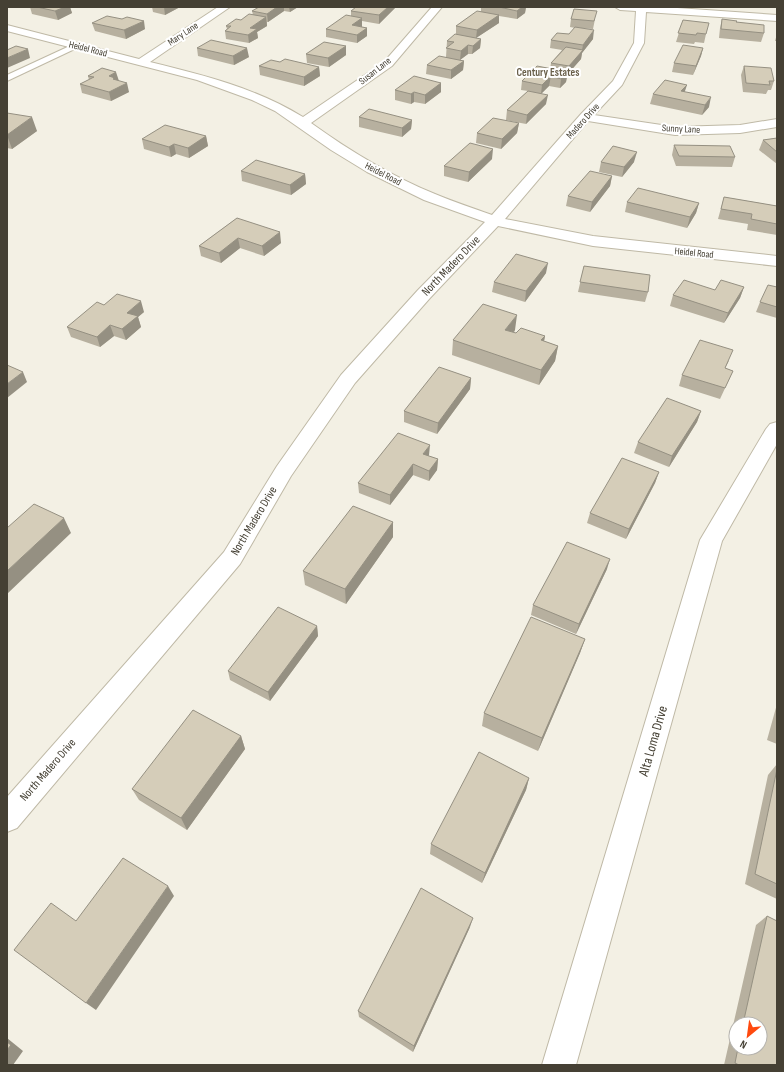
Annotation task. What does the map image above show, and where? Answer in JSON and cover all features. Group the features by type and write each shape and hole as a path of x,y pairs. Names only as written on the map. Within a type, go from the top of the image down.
{"street":[{"name":"Mary Lane","path":"142,62 225,7"},
{"name":"Susan Lane","path":"303,123 388,64 437,7"},
{"path":"620,7 777,18"},
{"name":"Madero Drive","path":"495,221 586,117 618,83 639,43 641,8"},
{"name":"Heidel Road","path":"7,28 142,62 239,90 273,105 372,169 429,197 495,221 593,241 777,261"},
{"name":"Sunny Lane","path":"586,117 675,131 740,129 777,123"},
{"name":"North Madero Drive","path":"7,818 232,558 284,471 348,379 424,294 495,221"},
{"name":"Alta Loma Drive","path":"559,1065 711,540 772,434 777,429"}],"lane":[{"path":"7,78 77,46"}],"building":[{"path":"37,7 65,7 55,11"},
{"path":"259,7 277,7 267,14 252,11"},
{"path":"356,7 388,7 379,15 351,11"},
{"path":"499,7 522,7 517,11"},
{"path":"574,9 597,11 594,21 571,19"},
{"path":"477,11 499,15 477,30 456,26"},
{"path":"249,14 266,17 250,28 257,29 248,35 225,31 231,26 226,26 236,19 241,20"},
{"path":"346,15 362,18 352,25 367,28 357,35 326,29"},
{"path":"107,16 122,19 127,17 144,21 124,30 92,23"},
{"path":"722,19 764,25 764,33 721,29"},
{"path":"683,20 709,23 706,34 697,33 696,35 678,33"},
{"path":"575,27 594,30 583,45 551,40 557,33 569,34"},
{"path":"455,34 481,39 473,46 468,45 461,51 446,48 454,42 447,41"},
{"path":"211,40 247,48 233,56 197,48"},
{"path":"324,42 346,46 328,58 306,54"},
{"path":"683,45 703,48 696,66 674,63"},
{"path":"16,46 28,49 7,58 7,50"},
{"path":"566,47 583,50 569,66 551,63"},
{"path":"439,56 464,61 451,70 427,65"},
{"path":"285,59 319,67 304,77 259,66 271,60 280,62"},
{"path":"537,66 568,72 561,79 551,76 542,85 522,81"},
{"path":"744,66 771,68 774,81 769,81 770,85 746,83"},
{"path":"102,68 116,72 109,76 115,78 113,79 127,83 109,92 80,84 94,77 88,76"},
{"path":"414,76 441,83 425,95 414,92 411,94 395,90"},
{"path":"665,80 687,85 681,91 711,97 705,105 653,94"},
{"path":"528,91 548,95 527,115 507,110"},
{"path":"369,109 412,120 402,128 359,117"},
{"path":"7,113 32,117 7,135"},
{"path":"493,118 519,123 502,139 477,133"},
{"path":"165,125 206,136 188,148 174,144 169,147 142,139"},
{"path":"777,138 777,152 763,140"},
{"path":"470,143 493,149 469,172 444,166"},
{"path":"674,145 730,146 735,157 679,156"},
{"path":"613,146 637,152 624,167 601,162"},
{"path":"256,160 305,174 290,185 241,171"},
{"path":"590,171 612,176 592,202 568,196"},
{"path":"638,188 699,203 690,217 627,202"},
{"path":"724,197 777,206 777,224 751,219 752,214 721,209"},
{"path":"237,218 280,232 262,246 238,238 219,253 199,246"},
{"path":"516,254 548,263 526,291 494,282"},
{"path":"584,266 650,275 648,292 580,282"},
{"path":"684,280 715,290 721,280 744,287 728,313 673,295"},
{"path":"768,285 777,287 777,307 760,302"},
{"path":"117,294 141,301 127,313 138,316 122,329 110,325 97,337 67,327 97,302 104,305"},
{"path":"483,304 517,315 505,330 516,333 521,328 545,336 541,340 558,346 541,370 453,340"},
{"path":"700,340 733,350 725,368 733,371 725,388 682,375"},
{"path":"7,365 23,372 7,384"},
{"path":"439,367 471,378 438,423 404,411"},
{"path":"667,398 701,411 672,456 638,442"},
{"path":"398,433 430,445 423,454 438,459 429,471 413,464 390,495 358,483"},
{"path":"622,458 659,472 629,529 590,513"},
{"path":"34,504 64,518 7,571 7,528"},
{"path":"353,506 393,522 345,589 303,571"},
{"path":"567,542 610,559 579,624 533,605"},
{"path":"278,607 317,626 268,692 228,671"},
{"path":"531,617 585,639 542,738 484,713"},
{"path":"193,710 241,736 181,818 132,789"},
{"path":"479,752 529,778 485,873 431,844"},
{"path":"777,769 777,884 755,874"},
{"path":"123,858 168,886 86,1003 14,950 51,903 76,921"},
{"path":"421,888 473,918 414,1046 358,1011"},
{"path":"767,916 777,921 777,1065 739,1065 735,1063 736,1056 768,1056 768,1016 745,1016"},
{"path":"7,1042 11,1045 7,1050"}],"district":[{"name":"Century Estates","path":"548,72"}]}
